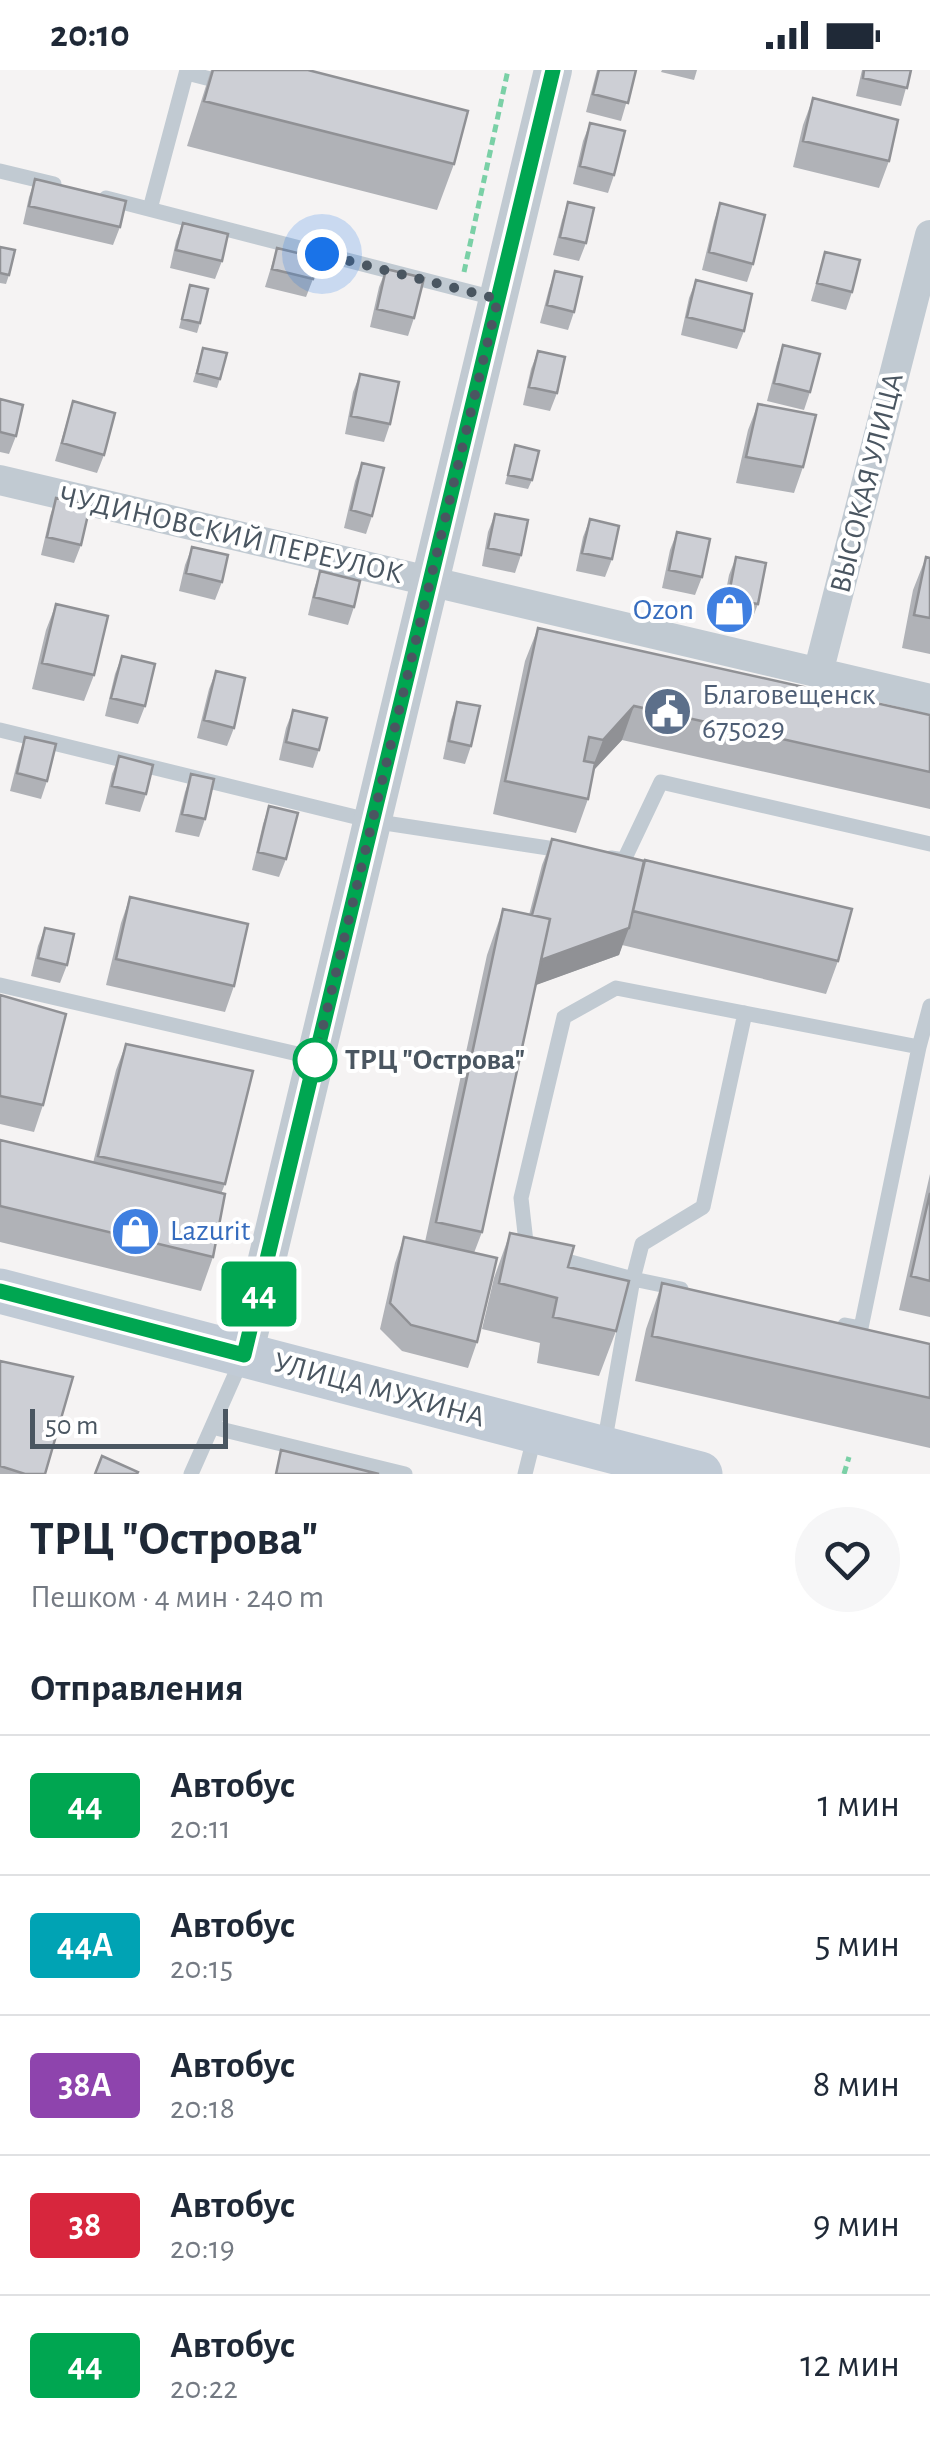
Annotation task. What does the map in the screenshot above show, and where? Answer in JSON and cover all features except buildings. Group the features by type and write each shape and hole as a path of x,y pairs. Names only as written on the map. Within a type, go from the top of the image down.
{"main road":[{"name":"УЛИЦА МУХИНА","path":"0,1291 244,1355 530,1453 603,1449 700,1474"}],"street":[{"path":"244,1355 553,70"},
{"name":"ВЫСОКАЯ УЛИЦА","path":"818,672 930,235"},
{"name":"ЧУДИНОВСКИЙ ПЕРЕУЛОК","path":"0,480 930,698"}],"lane":[{"path":"150,209 187,72 244,87"},
{"path":"0,170 75,190"},
{"path":"94,194 498,299"},
{"path":"0,730 372,821 624,860 661,782 930,844"},
{"path":"0,985 315,1058"},
{"path":"690,1291 527,1251 521,1198 564,1017 616,988 919,1046"},
{"path":"823,1320 861,1328 930,1006"},
{"path":"603,1449 642,1244 703,1207 745,1013"},
{"path":"191,1474 244,1355"},
{"path":"212,1428 405,1474"}],"path":[{"path":"460,289 508,70"},
{"path":"844,1474 849,1457"}],"bus line":[{"name":"44","path":"0,1291 244,1355 553,70"}],"place":[{"name":"Ozon","path":"729,610"},
{"name":"Благовещенск 675029","path":"667,712"},
{"name":"ТРЦ \"Острова\"","path":"315,1060"},
{"name":"Lazurit","path":"135,1231"}],"route":[{"path":"315,1060 498,299 322,254"}]}
